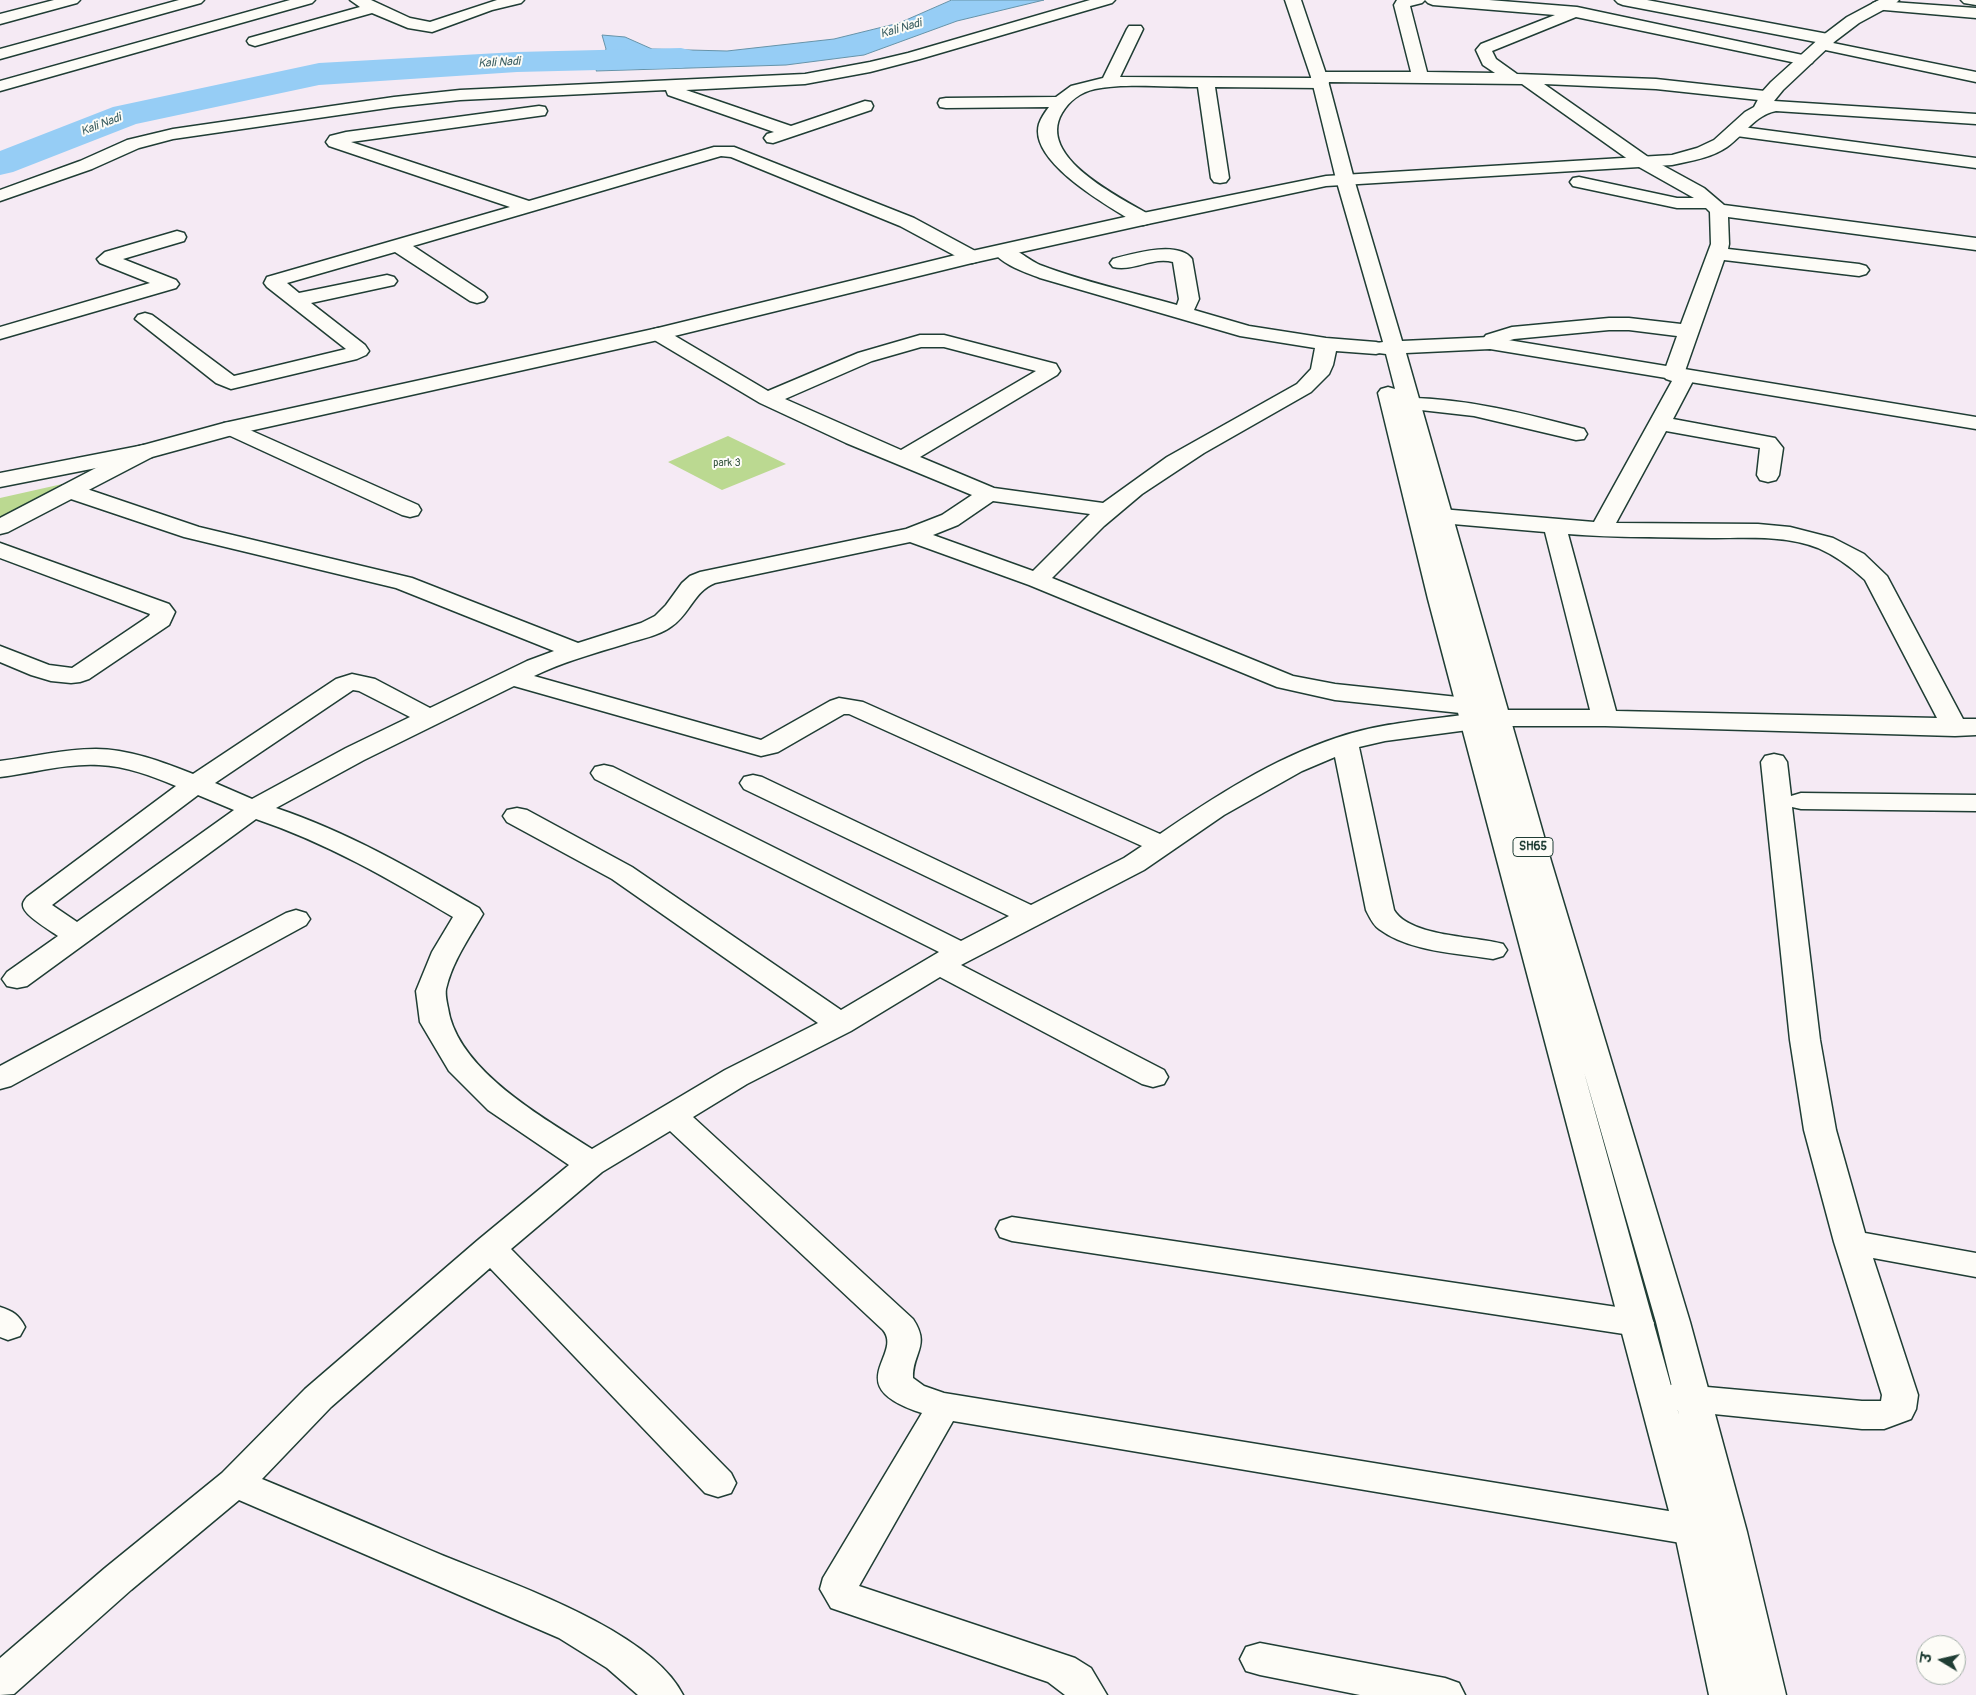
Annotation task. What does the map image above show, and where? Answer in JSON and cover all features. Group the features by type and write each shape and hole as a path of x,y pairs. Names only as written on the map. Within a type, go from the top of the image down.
{"street":[{"path":"0,19 72,0"},
{"path":"0,54 196,0"},
{"path":"0,86 308,0"},
{"path":"358,0 413,24 432,27 487,7 516,0"},
{"path":"0,196 86,165 133,144 173,134 423,98 506,92 768,82 840,73 914,56 1107,0"},
{"name":"SH65","path":"1278,0 1314,81"},
{"name":"SH65","path":"1293,0 1314,81 1335,180 1385,348 1440,599 1484,714 1536,861 1673,1322 1728,1532 1766,1695"},
{"path":"1416,0 1403,2 1402,5 1420,77"},
{"path":"1433,0 1577,12 1806,60"},
{"path":"1623,0 1825,42 1976,77"},
{"path":"1969,0 1976,0"},
{"path":"1601,530 1660,423 1679,376 1689,331 1720,244 1716,207 1698,192 1645,163 1519,78 1489,62 1484,50 1487,46 1605,2"},
{"path":"0,480 144,452 232,428 658,334 1002,250 1335,180 1672,160 1697,154 1719,145 1825,42 1885,3 1976,13"},
{"path":"255,41 374,7"},
{"path":"1109,82 1135,29"},
{"path":"1143,219 1080,180 1061,161 1048,140 1047,124 1062,102 1078,88 1109,82 1206,83 1420,77 1599,79 1670,84 1794,106 1976,119"},
{"path":"1206,83 1220,178"},
{"path":"659,85 791,132"},
{"path":"946,103 1062,102"},
{"path":"145,319 222,379 230,383 332,359 359,351 274,281 713,153 734,152 865,106"},
{"path":"529,207 335,142 336,140 346,138 539,111"},
{"path":"1735,131 1976,163"},
{"path":"734,152 888,214 972,257"},
{"path":"1579,182 1677,203 1976,244"},
{"path":"0,333 169,284 107,259 178,237"},
{"path":"398,245 478,297"},
{"path":"1002,250 1027,266 1047,274 1247,332 1326,344 1385,348 1490,343 1679,376 1976,423"},
{"path":"1717,253 1859,270"},
{"path":"1120,263 1164,255 1179,256 1182,259 1189,299 1183,314"},
{"path":"296,300 386,281"},
{"path":"1490,343 1494,339 1512,333 1609,324 1628,324 1689,331"},
{"path":"658,334 766,399 989,494 1108,510"},
{"path":"766,399 865,357 920,341 944,341 1050,368 1050,371 1047,373 903,458"},
{"path":"1037,580 1108,510 1177,459 1304,388 1318,377 1324,367 1326,344"},
{"name":"SH65","path":"1385,348 1410,404 1441,516 1484,714 1637,1323 1693,1530 1729,1695"},
{"path":"1410,404 1438,404 1482,410 1576,434"},
{"path":"1660,423 1767,444 1772,448 1768,476"},
{"path":"232,428 410,510"},
{"path":"0,527 144,452"},
{"path":"70,491 192,532 404,583 576,651"},
{"path":"17,979 254,810 355,754 512,678 576,651 650,628 664,621 698,580 912,535 950,520 989,494"},
{"path":"1441,516 1601,530 1758,531 1790,534 1825,543 1856,560 1874,576 1965,728"},
{"path":"1555,527 1604,718"},
{"path":"912,535 1037,580 1286,682 1335,692 1484,714 1965,728"},
{"path":"0,550 164,612 160,620 73,677 61,677 0,653"},
{"path":"512,678 761,748 769,746 839,706 854,707 1162,846"},
{"path":"78,936 41,911 37,907 37,903 196,784 352,682 366,684 430,718"},
{"path":"0,1682 118,1579 235,1483 318,1398 490,1248 591,1164 736,1077 840,1024 950,959 1134,864 1214,809 1293,765 1345,743 1384,733 1484,714"},
{"path":"1345,743 1380,910 1387,922 1403,930 1431,939 1493,950"},
{"path":"0,769 97,757 134,764 196,784 254,810 306,827 364,855 469,914 446,952 431,991 436,1022 460,1064 499,1103 591,1164"},
{"path":"1657,1396 1862,1415 1884,1415 1898,1409 1900,1394 1851,1242 1820,1130 1806,1049 1774,762"},
{"path":"604,772 950,959 1152,1077"},
{"path":"753,783 1033,917"},
{"path":"1801,801 1976,803"},
{"path":"517,816 622,873 840,1024"},
{"path":"0,1079 296,919"},
{"path":"672,1115 895,1320 904,1333 904,1347 894,1372 895,1382 905,1392 944,1406 1693,1530"},
{"path":"1012,1229 1637,1323"},
{"path":"1851,1242 1976,1265"},
{"path":"490,1248 718,1483"},
{"path":"944,1406 842,1578 839,1589 845,1597 858,1602 1062,1670 1077,1680 1087,1695"},
{"path":"235,1483 573,1627 612,1649 648,1677 663,1695"},
{"path":"1260,1659 1445,1695"}],"green space":[{"name":"park 3","path":"728,436 786,464 722,490 668,462"},
{"path":"98,476 0,523 0,498"}],"water":[{"path":"952,0 1044,0 957,21 864,55 786,65 596,71 606,49 602,35 625,37 652,49 727,51 834,39 899,23"}],"waterway":[{"name":"Kali Nadi","path":"0,164 126,115 319,74 517,62 681,58"}]}
